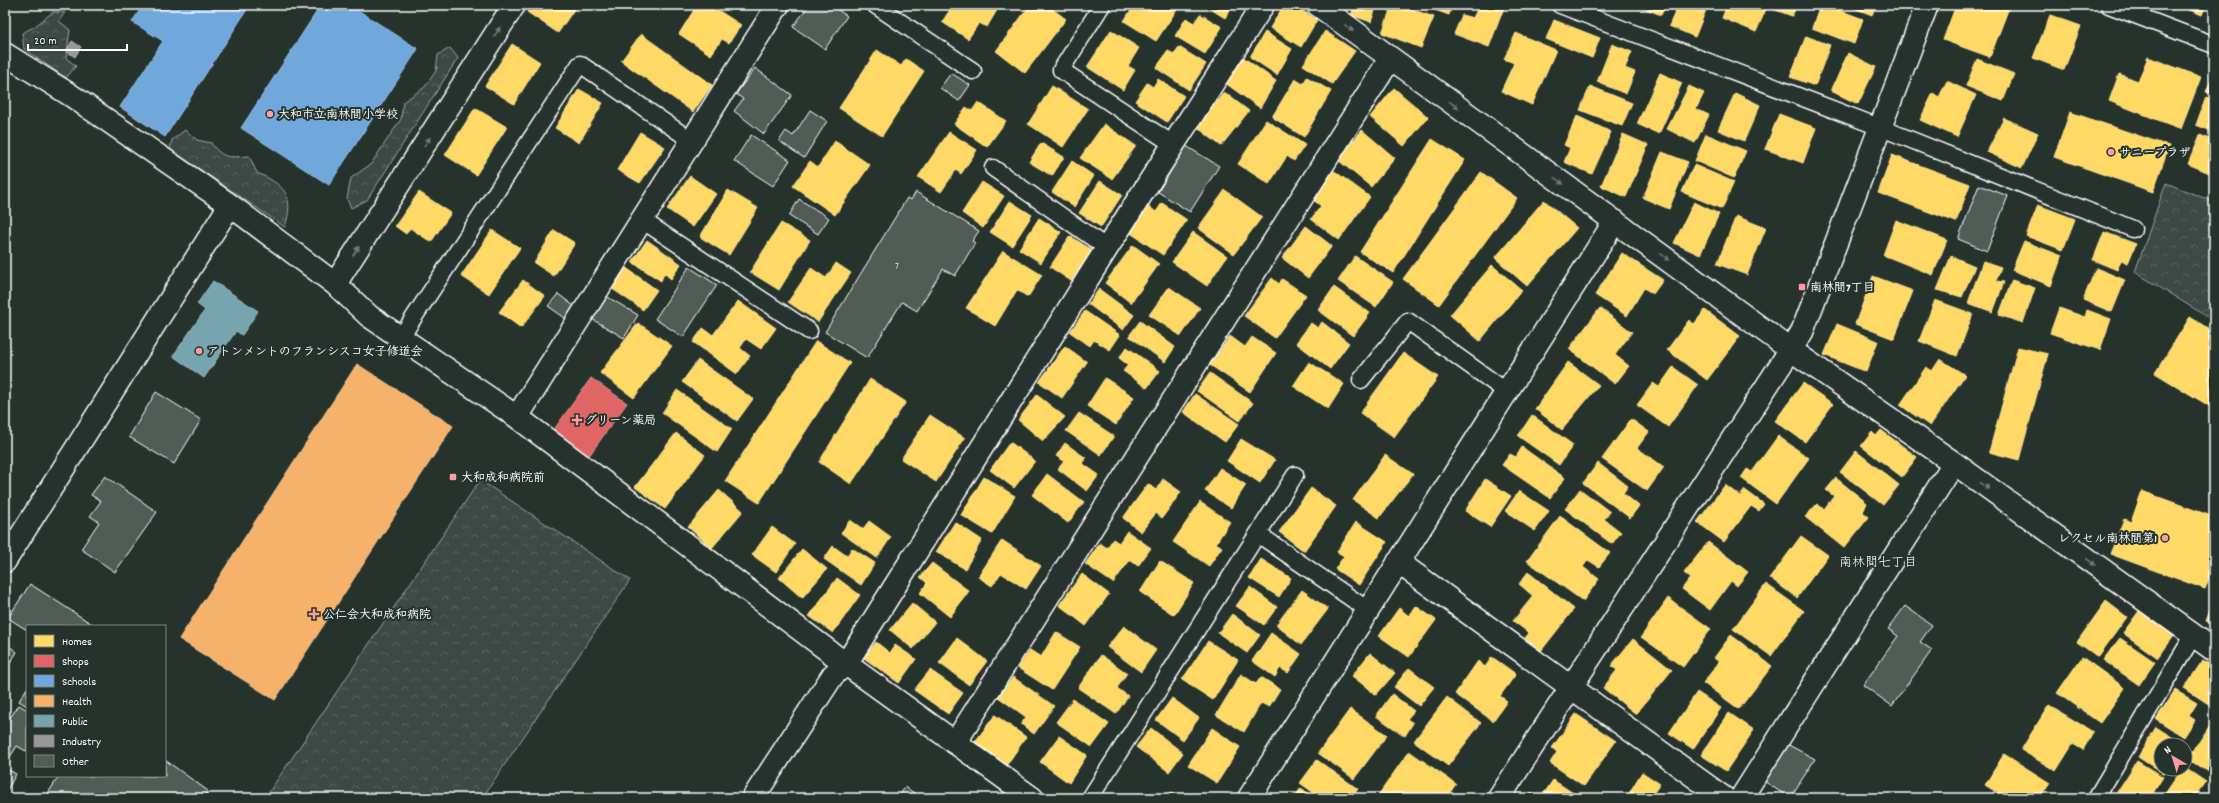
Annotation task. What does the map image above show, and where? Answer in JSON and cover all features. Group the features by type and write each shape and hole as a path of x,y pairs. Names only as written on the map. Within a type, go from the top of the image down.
{"street":[{"path":"335,284 514,5"},
{"path":"517,417 778,5"},
{"path":"753,798 833,674 846,664 1107,248 1263,5"},
{"path":"1318,5 1791,350 1954,463 2214,650"},
{"path":"1499,798 1802,332 1879,127 1928,5"},
{"path":"5,54 72,96 230,205 335,284 369,316 517,417 846,664 1032,798"},
{"path":"955,743 1390,59"},
{"path":"5,561 230,205"},
{"path":"1249,798 1615,221"},
{"path":"1741,798 1954,463"},
{"path":"1398,562 1724,798"}],"lane":[{"path":"875,5 973,71"},
{"path":"1102,5 1061,70 1174,145"},
{"path":"1560,5 1879,127 2134,229"},
{"path":"2109,5 2214,45"},
{"path":"401,337 580,64 692,141"},
{"path":"993,168 1107,248"},
{"path":"642,220 809,331"},
{"path":"1361,380 1408,321 1507,392"},
{"path":"1090,798 1295,475"},
{"path":"1258,534 1368,610"},
{"path":"2096,798 2193,636"}],"green space":[{"path":"53,12 65,12 59,21 70,30 66,58 76,66 66,78 24,49 22,33 34,27"},
{"path":"450,48 458,58 367,200 351,208 347,199 351,178 371,164 401,119 403,102 425,87 436,71 438,55"},
{"path":"185,130 197,140 211,143 223,155 232,157 249,156 257,173 267,177 281,187 288,199 289,207 285,227 170,149 172,140"},
{"path":"2166,183 2214,202 2214,321 2135,272"},
{"path":"480,480 630,580 482,798 265,798"}],"building: Homes":[{"path":"533,5 577,5 558,33 527,12"},
{"path":"697,5 710,5 741,25 729,43 722,39 711,55 679,34"},
{"path":"953,5 1000,5 987,27 979,23 968,39 942,22"},
{"path":"1030,5 1047,5 1066,19 1025,73 996,51"},
{"path":"1134,5 1180,5 1156,41 1124,21"},
{"path":"1204,5 1233,5 1225,18"},
{"path":"1284,5 1294,5 1317,20 1301,47 1270,28"},
{"path":"1355,5 1377,5 1371,22 1351,15"},
{"path":"1392,5 1399,5 1434,17 1421,48 1382,33"},
{"path":"1421,5 1452,5 1449,15"},
{"path":"1479,5 1505,5 1489,47 1454,34 1462,15 1473,18"},
{"path":"1636,5 1666,5 1661,15"},
{"path":"1678,5 1708,5 1695,37 1669,26"},
{"path":"1727,5 1797,5 1792,16 1767,7 1756,32 1722,18"},
{"path":"1820,5 1826,5 1863,19 1854,44 1812,28"},
{"path":"1846,5 1876,5 1872,15"},
{"path":"1956,5 2010,5 1990,57 1943,40"},
{"path":"2177,5 2206,5 2202,15"},
{"path":"1200,14 1222,27 1205,54 1175,36 1186,18 1194,23"},
{"path":"2050,15 2081,26 2064,70 2033,58"},
{"path":"1554,20 1600,38 1592,58 1546,39"},
{"path":"1111,30 1139,48 1128,66 1135,70 1123,90 1087,67"},
{"path":"1325,31 1355,51 1332,84 1303,65"},
{"path":"1265,32 1292,49 1277,75 1250,57"},
{"path":"1516,33 1556,50 1532,105 1501,91 1514,63 1504,59"},
{"path":"641,34 712,85 693,112 621,61"},
{"path":"1806,36 1830,45 1815,86 1790,77"},
{"path":"512,44 540,62 514,104 485,86"},
{"path":"1612,44 1632,52 1625,68 1635,72 1626,94 1597,82"},
{"path":"1179,47 1206,64 1189,90 1156,68 1168,51 1174,54"},
{"path":"877,50 901,66 906,59 924,71 882,136 839,108"},
{"path":"1848,53 1876,67 1858,104 1831,91"},
{"path":"1243,57 1276,81 1260,108 1225,83"},
{"path":"2148,57 2201,77 2181,129 2109,101 2119,74 2138,81"},
{"path":"1977,59 2014,74 2003,101 1966,86"},
{"path":"2214,72 2214,95 2206,92"},
{"path":"1660,73 1682,83 1659,134 1637,124"},
{"path":"1307,77 1331,91 1304,137 1272,117 1295,79 1303,84"},
{"path":"1158,79 1184,96 1167,122 1135,101 1147,83 1153,87"},
{"path":"1947,81 1976,95 1957,137 1920,120 1933,93 1939,97"},
{"path":"1052,86 1088,109 1063,147 1028,124"},
{"path":"1590,86 1632,103 1622,126 1580,110"},
{"path":"1689,86 1704,93 1696,109 1709,115 1695,143 1667,129"},
{"path":"1394,88 1428,117 1404,146 1370,117"},
{"path":"579,89 603,103 579,143 555,128"},
{"path":"1224,92 1249,111 1221,146 1197,127"},
{"path":"1735,93 1760,105 1744,141 1718,130"},
{"path":"2206,97 2214,100 2214,132 2196,125"},
{"path":"978,102 1006,121 987,147 954,124 966,107 972,111"},
{"path":"475,108 507,127 476,175 445,155"},
{"name":"サニープラザ","path":"2070,112 2169,146 2153,192 2054,157"},
{"path":"1779,114 1816,128 1803,163 1765,149"},
{"path":"1577,116 1611,132 1592,174 1564,162 1570,148 1564,145"},
{"path":"2004,118 2038,133 2022,168 1987,152"},
{"path":"1266,120 1305,145 1294,161 1287,156 1269,184 1238,164"},
{"path":"1104,124 1136,146 1112,179 1080,158"},
{"path":"1362,130 1395,158 1371,187 1338,160"},
{"path":"640,132 665,147 640,183 617,170"},
{"path":"949,132 977,150 961,174 956,170 941,192 918,177"},
{"path":"1623,134 1648,145 1626,197 1601,186"},
{"path":"1706,134 1746,151 1734,178 1695,161"},
{"path":"2200,135 2214,141 2214,175 2188,164"},
{"path":"1432,139 1465,160 1393,273 1360,252"},
{"path":"835,141 870,165 835,215 793,186 810,161 818,167"},
{"path":"1041,143 1064,157 1052,176 1029,162"},
{"path":"1662,152 1688,162 1669,209 1643,198"},
{"path":"1892,155 1970,184 1956,222 1878,193"},
{"path":"1072,161 1094,176 1074,207 1052,192"},
{"path":"1694,165 1734,182 1722,209 1682,192"},
{"path":"1333,170 1370,197 1339,240 1311,219 1321,206 1312,199"},
{"path":"1481,172 1517,198 1439,305 1403,279"},
{"path":"690,176 716,194 693,227 667,209"},
{"path":"1100,181 1122,195 1101,227 1079,213"},
{"path":"982,182 1004,196 983,228 962,213"},
{"path":"728,190 758,208 729,255 700,237"},
{"path":"1225,190 1262,217 1234,254 1198,228"},
{"path":"419,192 451,213 431,242 410,228 406,234 395,226"},
{"path":"1544,200 1577,228 1527,286 1495,258"},
{"path":"1010,201 1032,215 1012,246 990,232"},
{"path":"1694,202 1719,214 1700,255 1674,243"},
{"path":"1162,203 1187,220 1163,255 1129,232 1147,205 1156,212"},
{"path":"2038,205 2075,219 2063,250 2026,236"},
{"path":"1736,216 1766,228 1747,275 1717,264"},
{"path":"1039,218 1061,232 1041,263 1019,249"},
{"path":"1896,220 1947,240 1933,275 1883,255"},
{"path":"781,223 810,240 779,290 750,272"},
{"path":"1306,226 1332,246 1308,278 1282,258"},
{"path":"492,230 520,248 489,294 461,276"},
{"path":"554,230 575,243 554,276 534,263"},
{"path":"1193,232 1227,256 1207,286 1172,262"},
{"path":"2104,232 2136,244 2128,263 2121,260 2117,270 2093,260"},
{"path":"1070,236 1092,250 1071,281 1050,267"},
{"path":"647,240 681,264 671,279 664,273 661,281 632,262"},
{"path":"2024,241 2062,256 2051,286 2012,270"},
{"path":"1133,245 1159,264 1131,303 1105,283"},
{"path":"1003,251 1042,275 1028,297 1017,290 995,326 966,308"},
{"path":"1622,253 1663,280 1653,294 1644,288 1627,316 1595,295"},
{"path":"1355,256 1393,282 1376,307 1338,281"},
{"path":"1951,256 1975,266 1962,297 1937,290"},
{"path":"1983,261 2001,267 1996,281 2004,282 1993,312 1968,303"},
{"path":"836,263 851,273 818,322 788,302 811,268 826,278"},
{"path":"1492,265 1522,290 1480,341 1450,315"},
{"path":"625,267 657,290 643,310 611,288"},
{"path":"2096,268 2125,280 2112,312 2083,300"},
{"path":"1873,276 1913,291 1894,339 1855,324"},
{"path":"1272,278 1279,284 1282,279 1306,295 1275,338 1244,316"},
{"path":"523,280 545,296 521,328 499,312"},
{"path":"2012,280 2035,288 2023,323 1999,315"},
{"path":"1169,287 1200,308 1181,336 1149,315"},
{"path":"1334,287 1370,313 1353,336 1318,310"},
{"path":"1099,289 1134,315 1123,330 1088,304"},
{"path":"1935,300 1973,314 1957,356 1919,341"},
{"path":"738,301 776,328 761,349 746,339 740,348 750,356 737,374 693,342 703,328 713,335"},
{"path":"1600,308 1632,332 1615,355 1629,366 1615,384 1569,349"},
{"path":"2059,308 2085,317 2087,310 2111,319 2100,350 2050,333"},
{"path":"1705,310 1740,336 1707,380 1667,350 1689,320 1694,324"},
{"path":"1085,311 1120,335 1110,350 1094,340 1090,346 1070,332"},
{"path":"2190,317 2214,332 2214,409 2155,373"},
{"path":"1140,321 1175,347 1165,362 1129,336"},
{"path":"1322,322 1349,343 1330,369 1296,343 1311,323 1318,328"},
{"path":"638,323 672,346 634,398 600,373"},
{"path":"1837,324 1878,341 1866,372 1824,355"},
{"path":"1230,336 1245,347 1252,337 1276,353 1250,392 1210,365"},
{"path":"816,341 850,363 759,503 725,481"},
{"path":"1065,346 1087,362 1062,398 1039,382"},
{"path":"1127,347 1160,371 1147,388 1123,371 1128,365 1119,358"},
{"path":"2018,347 2048,354 2019,460 1989,452"},
{"path":"1403,353 1438,377 1394,437 1360,413"},
{"path":"1940,359 1965,375 1930,426 1900,405 1926,367 1932,371"},
{"path":"698,360 753,399 737,421 682,382"},
{"path":"1309,362 1344,384 1328,409 1293,386"},
{"path":"1568,362 1599,385 1562,430 1535,409"},
{"path":"1673,367 1698,385 1668,427 1637,405 1653,383 1659,387"},
{"path":"1210,373 1253,403 1240,421 1197,391"},
{"path":"1105,378 1134,397 1116,425 1087,406"},
{"path":"870,379 906,402 851,484 819,462"},
{"path":"1803,383 1833,404 1805,442 1775,421"},
{"path":"677,390 732,429 717,452 662,413"},
{"path":"1195,394 1239,424 1225,442 1183,412"},
{"path":"1037,395 1065,417 1043,441 1018,420"},
{"path":"1079,413 1114,436 1101,455 1066,431"},
{"path":"930,415 965,438 936,482 901,459"},
{"path":"1532,415 1573,445 1559,465 1518,436"},
{"path":"1631,419 1649,432 1637,448 1664,467 1647,491 1602,459"},
{"path":"1881,430 1917,457 1902,477 1861,446 1872,432 1876,436"},
{"path":"676,433 705,455 665,509 635,487"},
{"path":"1778,436 1809,458 1776,504 1741,478 1747,469 1752,472"},
{"path":"1241,439 1275,460 1260,483 1227,461"},
{"path":"1010,442 1035,461 1014,488 990,470"},
{"path":"1065,443 1086,458 1082,463 1099,475 1087,491 1058,469 1064,461 1056,456"},
{"path":"1522,447 1565,478 1550,498 1502,465 1510,454 1516,457"},
{"path":"1856,451 1899,485 1883,505 1840,472"},
{"path":"1385,455 1413,474 1379,518 1353,500"},
{"path":"1598,463 1628,486 1623,493 1639,506 1630,518 1583,483"},
{"path":"1220,468 1246,485 1231,508 1205,491"},
{"path":"1047,474 1084,502 1068,523 1032,495"},
{"path":"984,477 1015,496 992,534 961,515"},
{"path":"1836,478 1867,503 1863,512 1869,517 1844,548 1805,517 1817,504 1824,509 1834,496 1826,490"},
{"path":"1163,479 1181,492 1162,518 1156,513 1141,532 1123,518 1148,484 1156,490"},
{"path":"1485,479 1511,496 1490,527 1465,511"},
{"path":"1725,485 1740,496 1745,490 1764,504 1759,511 1751,506 1724,542 1697,522"},
{"path":"1311,488 1336,506 1304,551 1279,532"},
{"path":"1580,489 1610,512 1604,519 1621,532 1612,544 1565,509"},
{"path":"719,490 743,511 712,548 688,527"},
{"path":"1519,491 1549,511 1535,531 1505,511"},
{"name":"レクセル南林間第1","path":"2142,491 2214,517 2214,565 2205,589 2110,554 2124,519 2131,522"},
{"path":"1200,502 1230,522 1216,543 1222,547 1209,566 1173,542"},
{"path":"1560,516 1610,553 1599,567 1588,560 1583,567 1599,579 1583,601 1527,561"},
{"path":"850,520 863,529 869,521 891,537 877,558 841,533"},
{"path":"955,522 982,540 965,569 936,552"},
{"path":"1356,522 1387,542 1359,585 1335,569 1344,556 1337,552"},
{"path":"772,527 795,544 776,572 752,555"},
{"path":"1127,531 1151,548 1138,566 1130,560 1113,583 1085,564 1100,543 1107,548 1113,539 1119,543"},
{"path":"1801,536 1828,555 1797,598 1770,578"},
{"path":"1002,540 1041,566 1026,589 1001,573 992,586 978,577"},
{"path":"1708,542 1748,572 1737,586 1731,581 1710,610 1682,589 1690,578 1684,573"},
{"path":"833,546 847,556 852,548 875,563 861,585 824,559"},
{"path":"802,549 827,569 802,598 779,578"},
{"path":"1261,559 1291,578 1279,597 1249,578"},
{"path":"1160,561 1194,583 1174,615 1140,592"},
{"path":"932,563 969,591 950,617 920,593 927,583 920,577"},
{"path":"1528,572 1574,609 1541,651 1525,638 1529,633 1513,621 1533,596 1519,584"},
{"path":"1082,574 1109,594 1086,626 1059,605"},
{"path":"837,578 860,595 833,633 809,616"},
{"path":"1766,584 1804,611 1771,656 1733,629"},
{"path":"1250,587 1277,607 1264,625 1236,606"},
{"path":"1302,590 1328,609 1301,645 1276,625"},
{"path":"1668,598 1711,629 1683,667 1641,637"},
{"path":"2214,600 2214,624 2206,621"},
{"path":"2106,601 2127,617 2098,657 2077,642"},
{"path":"912,603 935,622 913,649 890,630"},
{"path":"1416,606 1436,620 1409,657 1379,636 1399,608 1409,616"},
{"path":"2139,611 2174,636 2158,658 2123,633"},
{"path":"1232,614 1260,635 1247,653 1218,633"},
{"path":"1124,626 1156,650 1141,672 1107,647"},
{"path":"1056,632 1080,647 1052,690 1018,668 1030,650 1041,657"},
{"path":"1271,633 1301,654 1288,673 1280,668 1275,677 1252,661"},
{"path":"1731,635 1772,666 1739,709 1703,683 1719,662 1714,658"},
{"path":"957,638 987,661 969,685 939,663"},
{"path":"2120,638 2155,662 2139,685 2103,660"},
{"path":"1633,639 1672,670 1636,714 1603,688 1617,670 1611,666"},
{"path":"1208,641 1238,660 1213,700 1182,680"},
{"path":"876,642 890,653 895,645 916,659 899,683 864,658"},
{"path":"1370,653 1395,673 1376,695 1352,676"},
{"path":"1101,655 1127,673 1117,688 1128,696 1116,714 1078,688"},
{"path":"1492,657 1516,674 1500,696 1507,701 1493,721 1455,694 1478,661 1485,667"},
{"path":"2082,657 2125,688 2100,723 2057,693"},
{"path":"2203,660 2214,667 2213,707 2184,688"},
{"path":"1409,668 1434,687 1419,706 1394,687"},
{"path":"930,670 963,693 948,714 914,690"},
{"path":"1241,674 1256,684 1261,677 1280,689 1269,707 1261,703 1244,732 1216,715"},
{"path":"1013,677 1054,706 1034,734 1021,724 1026,717 998,697"},
{"path":"2175,690 2197,703 2189,716 2195,720 2184,737 2156,719"},
{"path":"1697,692 1721,708 1693,749 1669,733"},
{"path":"1392,694 1414,711 1407,719 1413,723 1405,736 1376,716"},
{"path":"1447,697 1481,723 1448,766 1414,741"},
{"path":"1172,698 1199,718 1183,740 1156,720"},
{"path":"1073,699 1109,724 1092,747 1056,722"},
{"path":"2049,705 2093,732 2083,750 2073,744 2056,771 2021,750"},
{"path":"1350,709 1387,735 1354,779 1318,753"},
{"path":"1729,713 1754,730 1726,771 1701,755"},
{"path":"1576,714 1616,741 1584,786 1550,763 1557,752 1552,748"},
{"path":"995,715 1026,737 1006,766 974,743"},
{"path":"2212,722 2214,724 2214,776 2193,762 2193,751"},
{"path":"2156,727 2172,737 2153,737 2153,767 2138,757"},
{"path":"1151,728 1183,753 1169,772 1136,747"},
{"path":"1212,728 1240,747 1217,783 1188,765"},
{"path":"1059,736 1087,755 1069,783 1040,762"},
{"path":"1409,751 1456,784 1446,798 1434,798 1426,793 1423,798 1377,797"},
{"path":"2004,754 2050,783 2040,798 2006,798 1985,785"},
{"path":"1317,760 1358,789 1351,798 1321,798 1300,783"},
{"path":"2137,761 2153,771 2153,777 2163,777 2150,798 2127,798 2117,792"},
{"path":"1642,772 1660,784 1652,795 1656,798 1626,798"},
{"path":"2193,773 2206,782 2195,798 2162,798 2176,777 2193,777"},
{"path":"1553,780 1581,798 1541,798"},
{"path":"1301,788 1315,798 1294,798"},
{"path":"1171,792 1180,798 1166,798"},
{"path":"1532,792 1540,798 1528,798"}],"building: Shops":[{"path":"591,378 627,403 586,460 550,435"}],"building: Schools":[{"path":"143,5 250,5 165,137 120,107 163,41 132,22"},
{"path":"321,5 350,5 418,49 329,185 241,128"}],"building: Health":[{"path":"357,364 453,426 275,700 179,639"}],"building: Public":[{"path":"213,281 258,311 242,335 236,331 204,378 173,356 205,310 197,304"}],"building: Industry":[{"path":"72,41 81,47 75,57 66,51"}],"building: Other":[{"path":"809,5 831,5 847,16 825,49 793,27"},
{"path":"755,68 792,95 764,134 734,111 743,99 736,94"},
{"path":"951,73 970,85 959,101 940,88"},
{"path":"810,110 827,121 804,158 779,141 786,131 793,136"},
{"path":"751,135 790,160 773,186 734,161"},
{"path":"1186,146 1219,166 1190,212 1158,192"},
{"path":"1979,185 2008,196 1987,251 1958,239"},
{"path":"916,192 979,231 972,241 975,243 955,276 943,269 917,311 902,302 867,358 825,332 907,198 911,200"},
{"path":"799,199 829,218 818,234 789,216"},
{"path":"689,267 717,285 683,337 655,319"},
{"path":"558,294 574,306 565,318 548,306"},
{"path":"606,296 638,315 624,338 592,319"},
{"path":"156,392 201,420 174,464 129,437"},
{"path":"105,476 157,512 115,572 81,549 99,522 90,516 101,501 91,495"},
{"path":"30,584 93,625 26,625 26,629 8,618"},
{"path":"1905,606 1932,625 1920,642 1932,650 1892,706 1863,685 1898,636 1888,629"},
{"path":"5,643 17,652 5,671"},
{"path":"26,690 26,705 19,701"},
{"path":"19,705 26,709 26,751 17,746 6,763 5,725"},
{"path":"1785,743 1815,759 1790,798 1762,780"},
{"path":"166,761 208,791 203,798 45,798 58,777 166,777"},
{"path":"5,768 16,774 5,794"},
{"path":"905,787 922,798 898,798"}],"place":[{"name":"大和市立南林間小学校","path":"270,114"},
{"name":"サニープラザ","path":"2111,152"},
{"name":"南林間7丁目","path":"1802,287"},
{"name":"アトンメントのフランシスコ女子修道会","path":"199,351"},
{"name":"グリーン薬局","path":"577,420"},
{"name":"大和成和病院前","path":"453,477"},
{"name":"レクセル南林間第1","path":"2165,538"},
{"name":"公仁会大和成和病院","path":"314,614"}],"district":[{"name":"南林間七丁目","path":"1878,561"}]}
